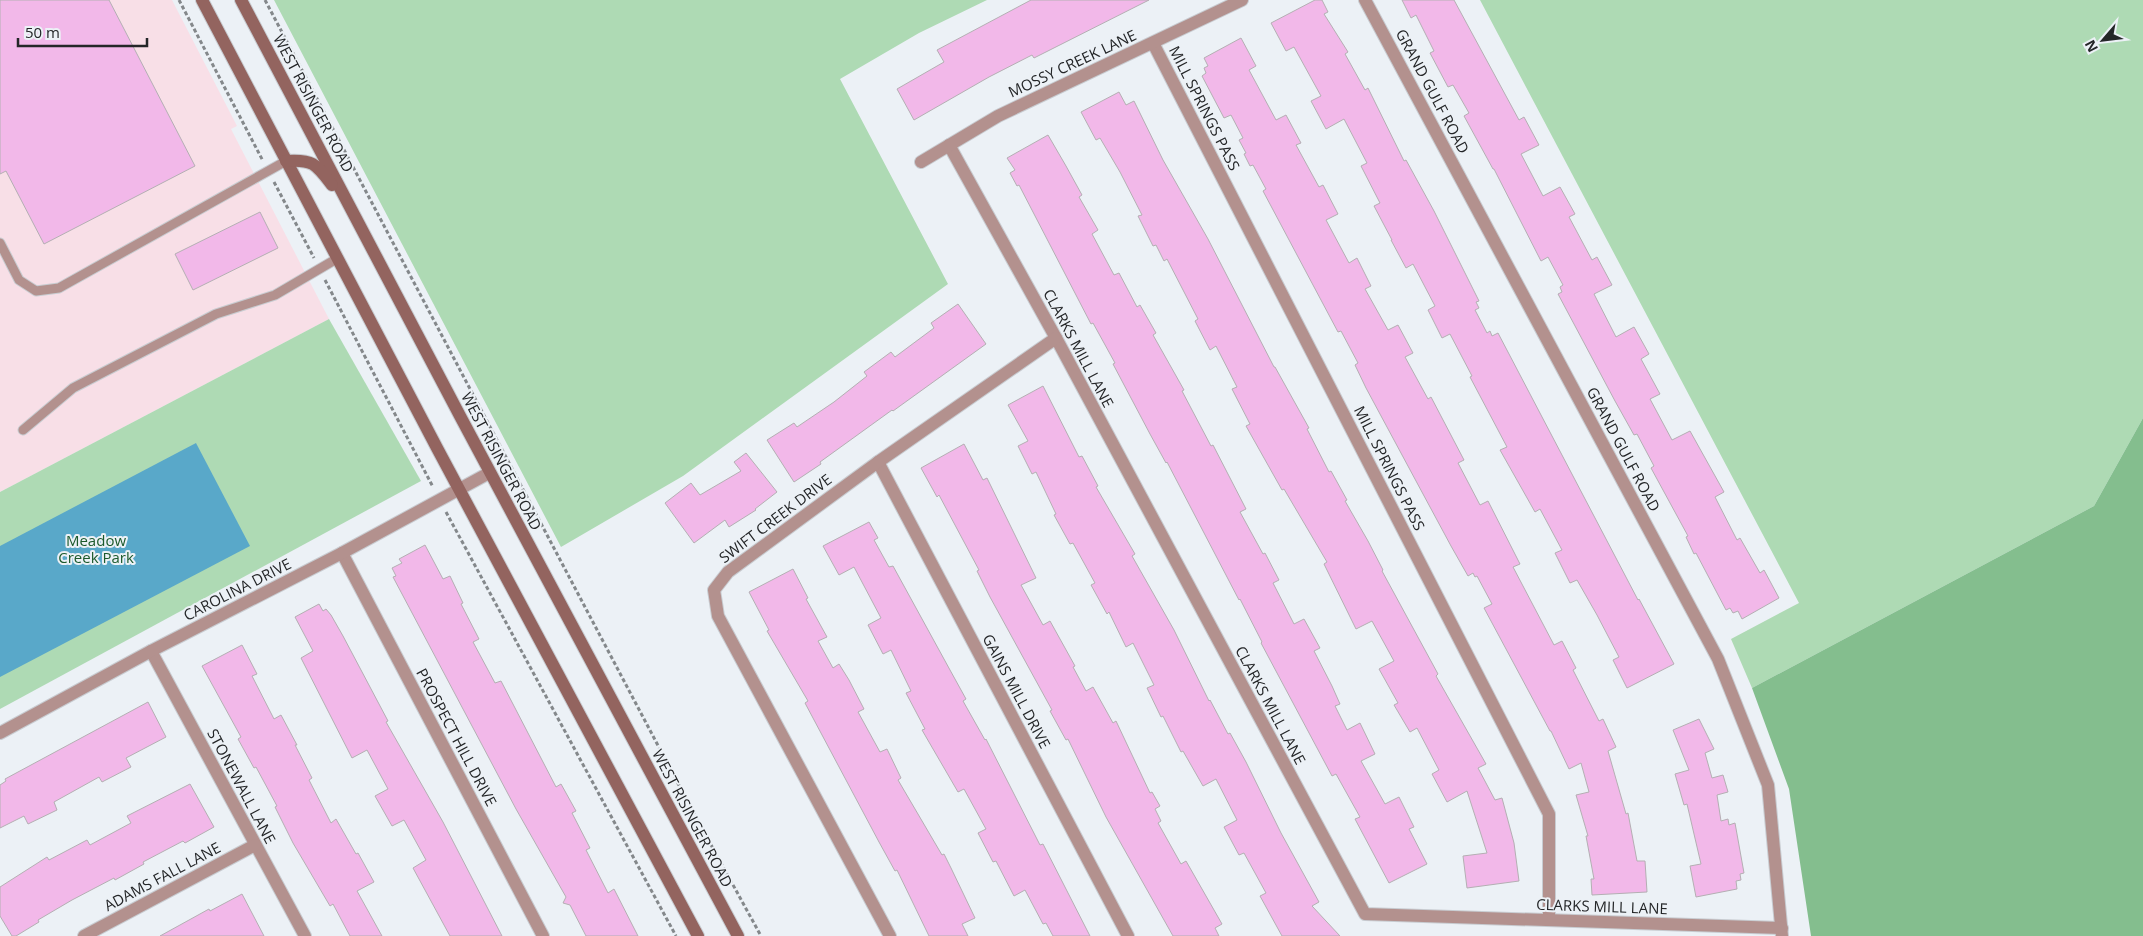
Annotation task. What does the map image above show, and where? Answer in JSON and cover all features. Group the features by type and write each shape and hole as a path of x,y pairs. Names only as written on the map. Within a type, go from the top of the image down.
{"main road":[{"path":"202,0 458,489 698,936"},
{"name":"WEST RISINGER ROAD","path":"241,0 489,473 738,936"},
{"path":"286,161 304,159 316,165 332,185 377,275 384,284 395,291"}],"street":[{"name":"MOSSY CREEK LANE","path":"921,162 998,116 1242,0"},
{"name":"GRAND GULF ROAD","path":"1365,0 1718,659 1768,785 1782,932"},
{"name":"MILL SPRINGS PASS","path":"1153,43 1549,814 1549,920"},
{"name":"CLARKS MILL LANE","path":"949,145 1056,338 1365,914 1549,920 1782,932"},
{"name":"SWIFT CREEK DRIVE","path":"890,936 718,616 714,590 728,572 878,462 1056,338"},
{"name":"GAINS MILL DRIVE","path":"878,462 1128,936"},
{"name":"CAROLINA DRIVE","path":"0,733 152,651 342,553 489,473"},
{"name":"PROSPECT HILL DRIVE","path":"342,553 543,936"},
{"name":"STONEWALL LANE","path":"152,651 304,936"},
{"name":"ADAMS FALL LANE","path":"84,936 255,845"}],"lane":[{"path":"0,243 19,280 36,291 59,288 286,161"},
{"path":"24,430 73,388 216,314 275,295 338,258"}],"path":[{"path":"179,0 440,499 676,936"},
{"path":"264,0 664,758 762,936"}],"shaded area":[{"path":"0,0 172,0 237,126 231,129 329,319 0,492"}],"green space":[{"path":"274,0 987,0 919,33 840,79 948,284 683,476 561,547"},
{"path":"1480,0 2143,0 2143,418 2094,506 1752,688 1731,639 1799,603"},
{"name":"Meadow Creek Park","path":"329,319 421,481 0,709 0,492"},
{"path":"2143,418 2143,936 1811,936 1789,789 1752,688 2094,506"}],"water":[{"path":"196,443 250,546 0,677 0,546"}],"building":[{"path":"0,0 109,0 195,166 44,244 6,171 0,174"},
{"path":"1031,0 1149,0 1034,58 1032,55 914,120 897,89 944,62 937,50"},
{"path":"1315,0 1322,0 1328,12 1324,14 1348,52 1345,54 1365,90 1368,88 1404,161 1406,160 1434,211 1479,301 1476,302 1479,308 1475,310 1487,333 1490,331 1492,336 1498,333 1638,600 1674,664 1627,688 1613,660 1619,657 1597,615 1577,580 1570,583 1555,553 1562,550 1540,509 1535,512 1500,450 1507,447 1470,377 1472,376 1450,334 1442,338 1428,310 1435,306 1413,264 1406,268 1374,206 1380,203 1361,166 1367,163 1344,119 1326,129 1311,101 1321,96 1294,47 1286,51 1271,23"},
{"path":"1402,0 1454,0 1519,120 1524,117 1539,145 1521,154 1543,196 1560,187 1575,214 1569,217 1592,260 1597,257 1612,285 1594,294 1616,337 1634,327 1649,354 1641,359 1660,394 1650,399 1672,440 1690,431 1724,492 1715,497 1737,540 1740,538 1760,573 1764,570 1779,598 1742,619 1738,611 1733,613 1730,608 1726,610 1696,553 1694,554 1686,537 1688,536 1651,468 1654,466 1637,434 1634,435 1558,294 1562,292 1560,287 1563,285 1548,257 1541,261 1494,169 1464,116 1469,113 1453,85 1448,87 1430,53 1434,51 1416,15 1411,18"},
{"path":"1241,38 1256,66 1249,70 1276,120 1286,115 1301,143 1296,145 1319,187 1323,185 1338,214 1326,220 1349,263 1357,258 1371,286 1365,289 1388,330 1398,325 1413,353 1405,357 1428,399 1431,397 1464,460 1458,463 1480,505 1488,501 1520,564 1513,567 1554,645 1562,641 1576,668 1573,670 1599,721 1603,719 1616,747 1608,751 1626,814 1628,813 1637,861 1645,861 1647,892 1592,895 1591,879 1594,879 1586,836 1588,836 1576,795 1589,792 1581,763 1569,769 1551,731 1484,608 1492,604 1477,576 1475,577 1473,573 1468,576 1451,546 1366,388 1355,365 1358,363 1341,331 1338,332 1263,191 1266,189 1253,165 1250,166 1239,140 1243,138 1231,115 1224,118 1202,76 1206,73 1204,68 1208,66 1204,58"},
{"path":"1119,92 1126,105 1134,101 1163,160 1208,239 1274,367 1309,428 1307,429 1329,472 1331,471 1347,500 1345,501 1438,674 1436,676 1486,764 1478,768 1495,800 1502,798 1514,843 1519,881 1467,888 1463,856 1487,853 1467,791 1447,802 1432,774 1439,770 1417,728 1410,732 1394,705 1398,703 1379,669 1394,661 1372,621 1356,629 1324,564 1327,562 1284,489 1282,490 1246,426 1250,424 1232,389 1237,387 1216,346 1210,350 1195,321 1198,319 1167,259 1164,261 1156,245 1153,246 1138,216 1142,215 1120,172 1100,138 1096,140 1081,112"},
{"path":"1048,135 1082,195 1079,197 1098,230 1092,234 1114,275 1119,273 1137,307 1140,305 1156,333 1153,335 1246,509 1240,512 1279,580 1273,583 1294,624 1304,619 1320,648 1314,651 1340,704 1335,706 1347,730 1360,723 1375,754 1361,761 1385,804 1399,797 1414,827 1409,829 1427,864 1389,883 1355,819 1360,817 1336,774 1332,776 1261,643 1240,599 1113,364 1115,363 1093,323 1091,324 1019,185 1017,186 1010,173 1015,170 1007,158"},
{"path":"260,212 278,248 193,290 175,254"},
{"path":"958,304 986,344 794,482 767,440 794,423 797,427 834,402 867,376 864,372 891,352 895,357 934,328 931,323"},
{"path":"1043,386 1079,457 1082,456 1098,486 1096,487 1135,554 1132,556 1174,630 1209,701 1246,762 1281,833 1319,902 1312,906 1340,936 1282,936 1260,896 1266,893 1244,853 1239,855 1224,827 1237,820 1216,779 1203,786 1183,751 1181,752 1163,716 1161,717 1147,688 1154,685 1133,643 1126,647 1109,612 1107,614 1091,585 1095,583 1073,543 1070,544 1054,515 1056,514 1036,472 1032,474 1018,446 1028,441 1008,405"},
{"path":"964,444 983,480 987,478 1036,578 1021,585 1043,625 1050,621 1075,666 1073,667 1086,691 1093,687 1113,723 1116,721 1150,793 1152,792 1160,806 1155,809 1161,821 1158,823 1181,864 1186,861 1222,924 1215,928 1219,936 1173,936 1106,817 1068,739 1066,740 1050,711 1052,710 990,597 977,571 979,570 939,495 937,497 921,468"},
{"path":"746,453 777,492 756,510 729,527 725,520 694,543 665,503 691,483 700,495 741,471 734,462"},
{"path":"869,522 878,538 874,540 889,567 893,566 966,699 963,701 986,739 1040,845 1043,844 1090,936 1053,936 1046,923 1043,924 1025,890 1014,896 996,861 993,862 978,833 986,829 964,789 958,792 922,730 925,729 906,693 911,691 891,650 883,654 868,625 881,618 854,567 839,575 823,546"},
{"path":"425,545 443,579 450,576 463,603 461,604 479,639 473,642 495,683 501,681 556,787 561,784 576,811 572,813 590,848 586,850 608,893 614,889 638,936 586,936 570,905 563,903 566,897 516,809 393,577 396,576 392,568 402,563 399,559"},
{"path":"793,569 808,598 806,599 827,637 818,641 833,668 839,664 849,680 864,709 858,712 880,752 887,749 901,778 898,780 942,855 944,854 975,918 962,924 968,936 929,936 897,870 895,871 879,842 805,703 808,701 767,631 769,630 749,592"},
{"path":"319,604 323,611 326,609 331,615 343,636 388,721 386,722 443,822 502,936 450,936 413,868 426,860 404,820 392,826 375,796 388,789 367,750 352,758 301,658 313,651 295,617"},
{"path":"242,645 257,674 252,676 274,719 281,715 297,745 295,745 312,778 309,780 331,823 336,819 374,882 357,891 382,936 350,936 333,904 330,906 293,843 275,807 277,806 238,739 241,737 202,666"},
{"path":"148,702 166,737 126,758 131,767 102,782 99,777 54,802 57,810 28,824 24,816 0,828 0,785 6,781 5,779"},
{"path":"1699,719 1714,749 1705,753 1712,778 1723,775 1728,792 1717,795 1721,821 1728,819 1729,825 1735,823 1744,873 1740,874 1741,880 1736,881 1737,889 1696,897 1690,866 1701,864 1687,804 1684,805 1675,774 1689,770 1673,730"},
{"path":"190,784 214,827 185,843 183,841 143,862 144,864 115,880 114,878 72,900 38,920 39,922 16,936 12,936 0,916 0,887 47,857 49,860 87,840 90,845 131,823 127,816"},
{"path":"242,894 264,936 160,936 209,909 210,911"}]}
